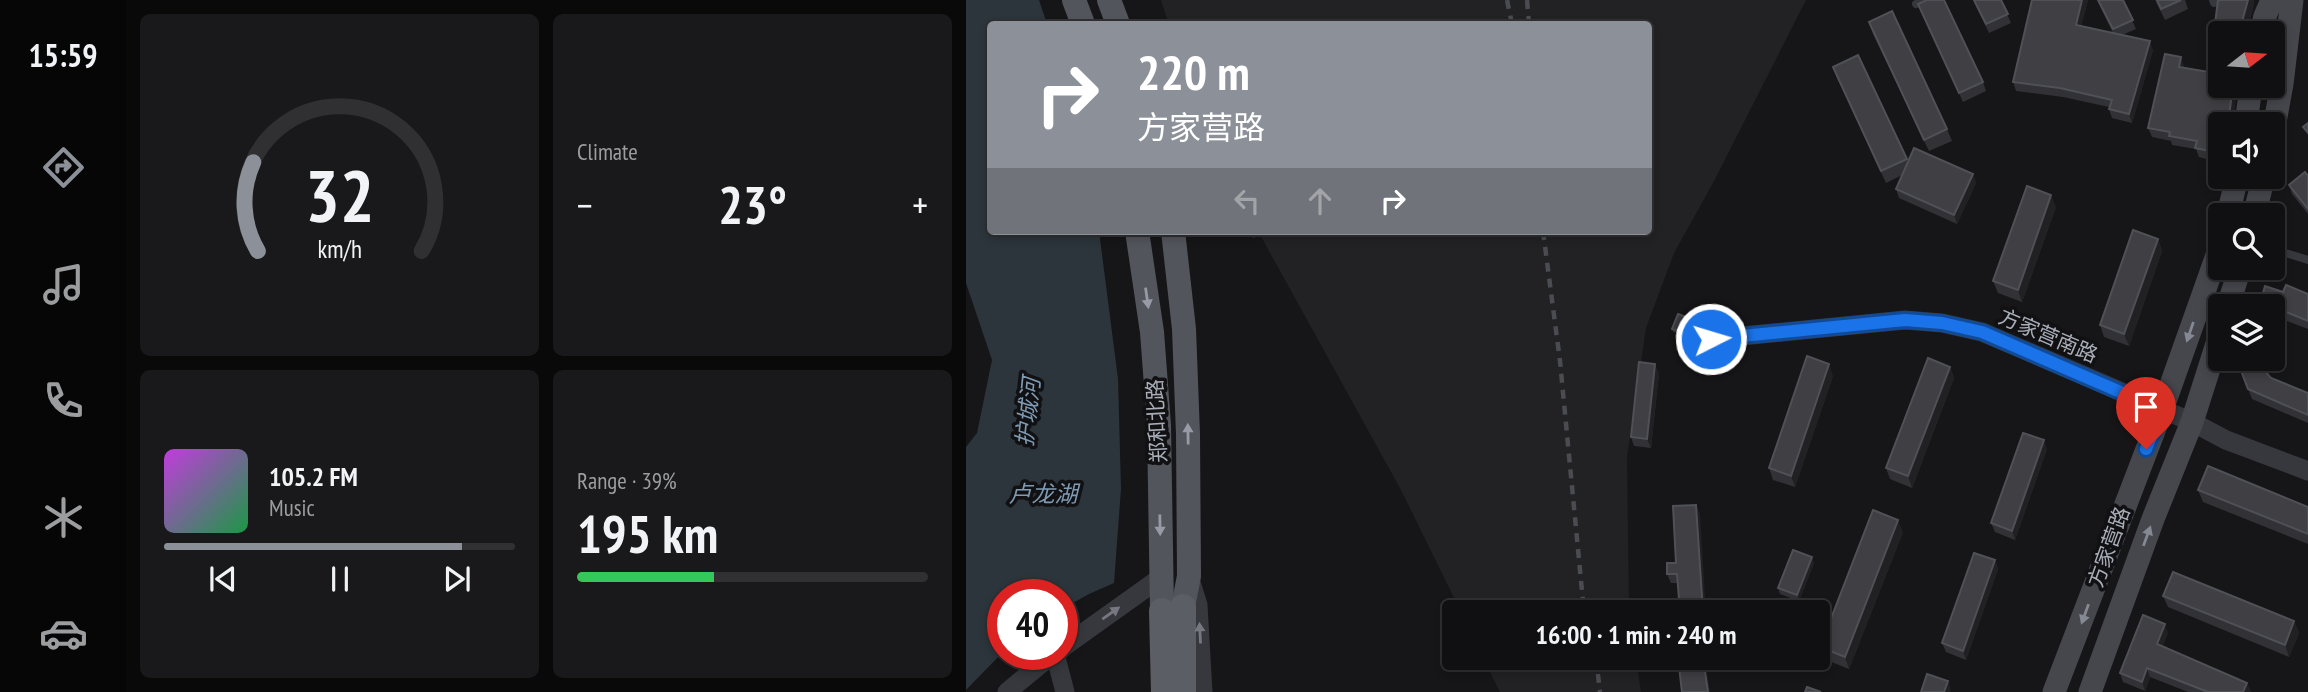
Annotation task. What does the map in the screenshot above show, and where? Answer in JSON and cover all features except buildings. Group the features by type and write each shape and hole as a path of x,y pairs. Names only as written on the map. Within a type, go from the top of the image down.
{"highway":[{"path":"1164,692 1172,609"},
{"path":"1172,609 1183,692"}],"main road":[{"path":"1074,0 1082,21"},
{"path":"1109,0 1117,21"},
{"path":"2264,21 2272,0"},
{"path":"2277,112 2292,0"},
{"name":"郑和北路","path":"1139,235 1152,332 1159,425 1160,578 1172,609"},
{"name":"郑和北路","path":"1172,609 1189,576 1185,355 1173,235"},
{"name":"方家营路","path":"2054,692 2162,410 2208,280"},
{"name":"方家营路","path":"2090,692 2152,519 2192,422 2208,371"}],"street":[{"name":"方家营南路","path":"1711,339 1905,320 1942,323 1982,332 2192,422 2226,440 2308,471"},
{"path":"1189,576 1198,605 1203,692"},
{"path":"1078,637 1160,578"},
{"path":"1007,692 1034,670"},
{"path":"1059,670 1065,692"}],"lane":[{"path":"1916,4 1925,0"},
{"path":"2285,253 2308,260"}],"shaded area":[{"path":"1161,0 1806,0 1713,183 1674,253 1646,328 1627,457 1629,600 1455,600 1401,490 1260,235 1652,235 1652,21 1168,21"},
{"path":"1489,670 1638,670 1641,692 1500,692"}],"water":[{"name":"卢龙湖","path":"966,0 1039,0 1046,21 987,21 987,235 1100,235 1118,379 1121,489 1114,583 1078,600 1078,579 987,579 987,668 966,690 966,447 977,433 992,360 966,283"}],"railway":[{"path":"1507,0 1511,21"},
{"path":"1527,0 1529,21"},
{"path":"1544,235 1560,361 1583,600"},
{"path":"1597,670 1600,692"}],"route":[{"path":"1711,339 1905,320 1942,323 1982,332 2162,410 2146,449"}],"water label":[{"name":"护城河","path":"1028,412"}]}
